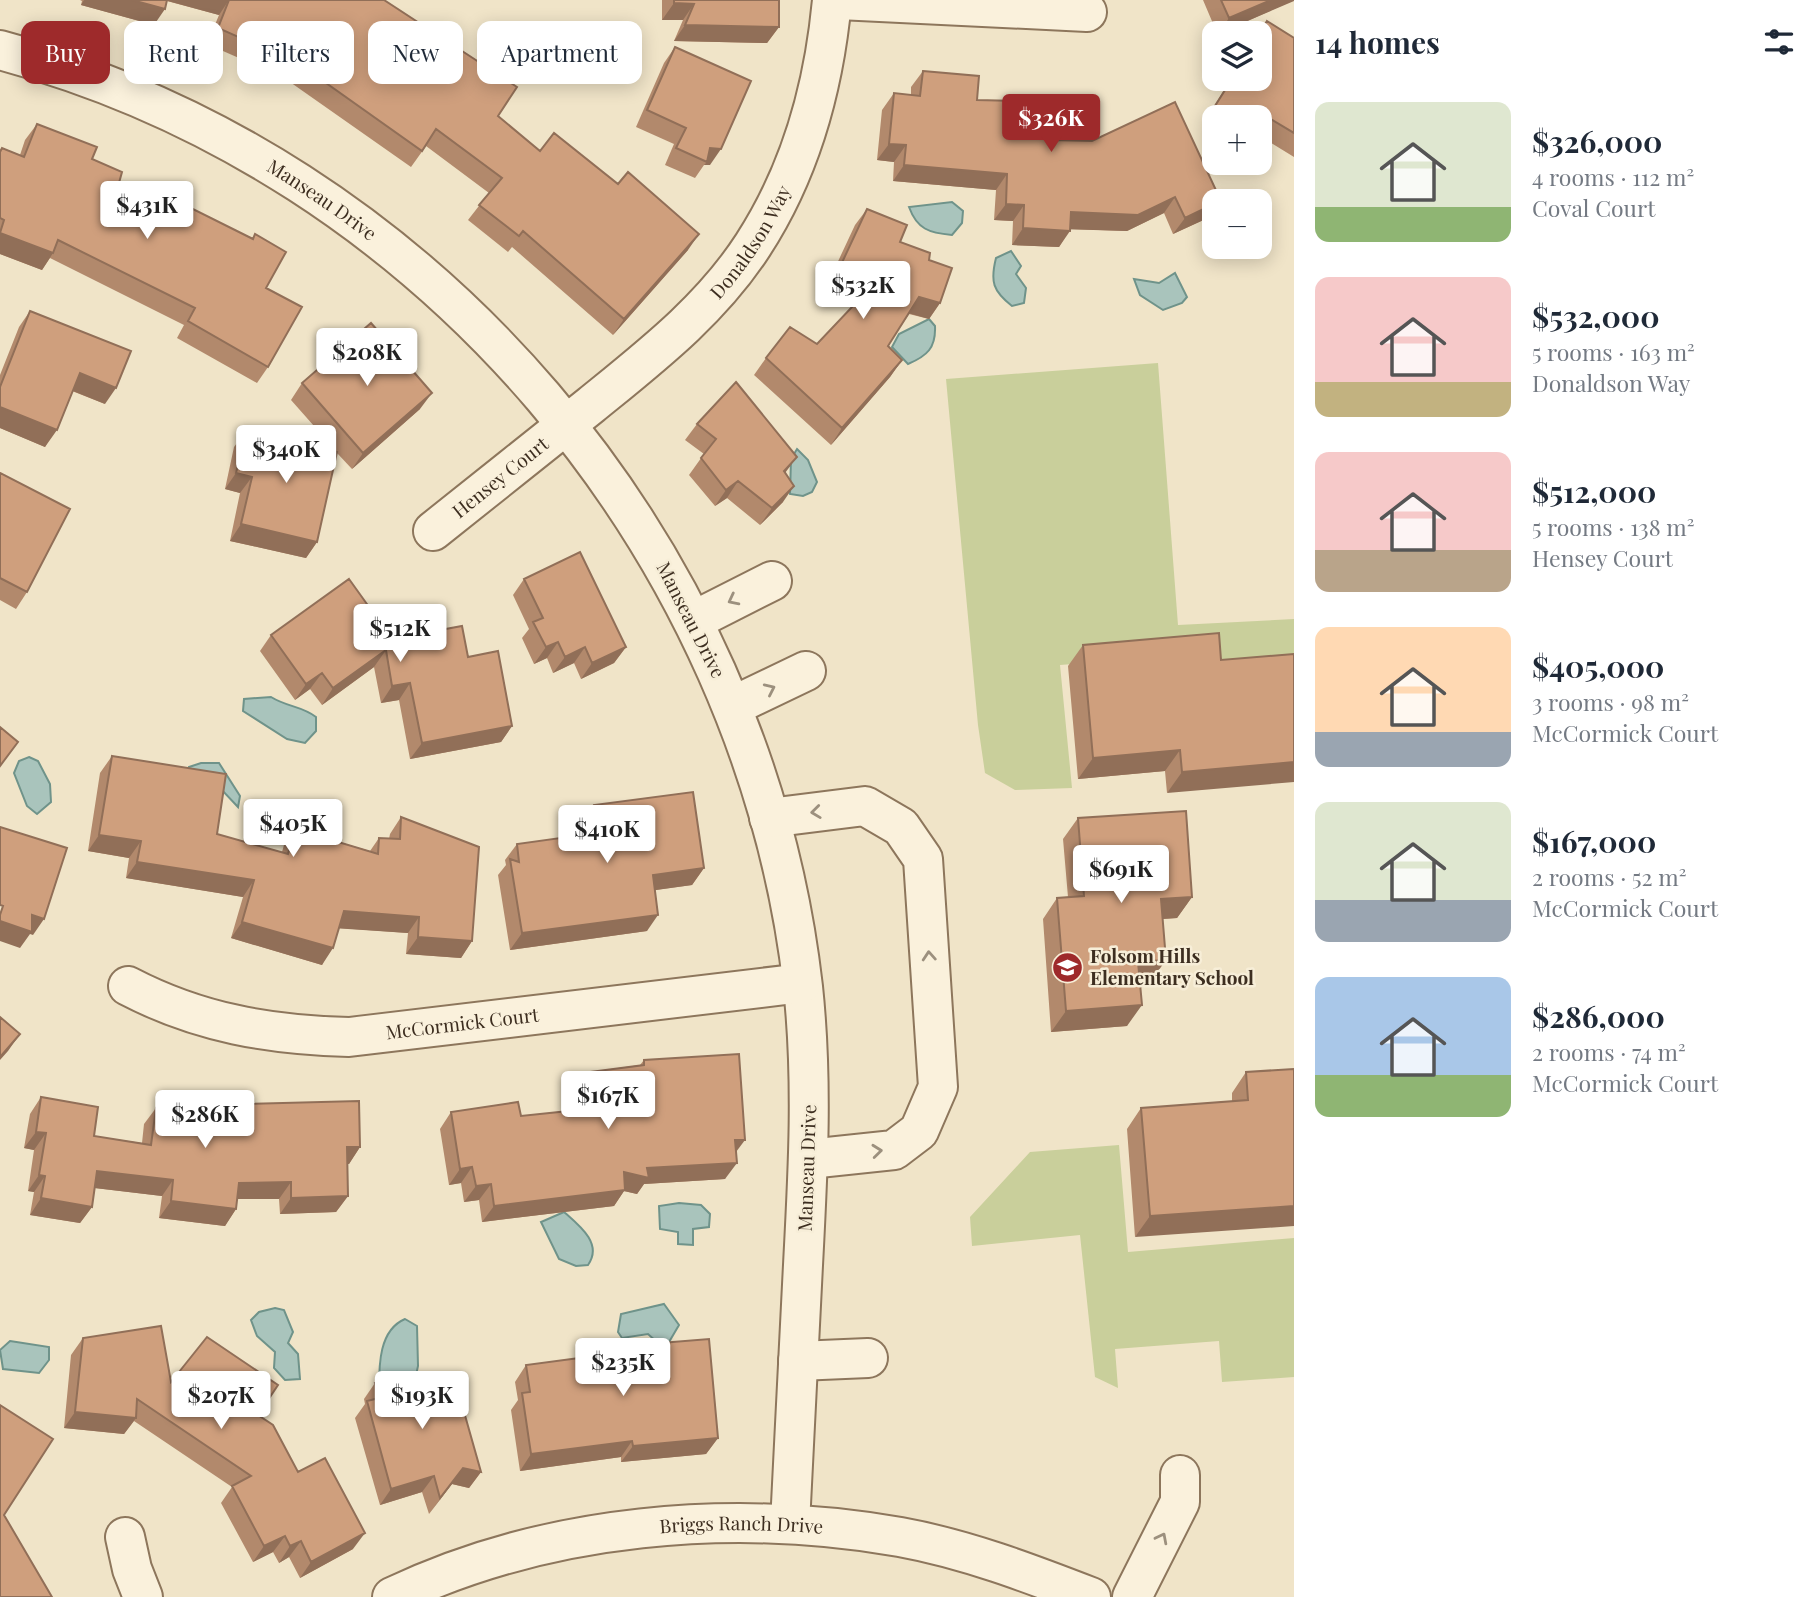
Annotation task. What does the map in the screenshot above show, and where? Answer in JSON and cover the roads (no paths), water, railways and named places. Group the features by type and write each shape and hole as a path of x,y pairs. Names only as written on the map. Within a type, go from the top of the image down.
{"street":[{"name":"Donaldson Way","path":"567,424 649,358 705,306 753,245 789,177 816,105 827,55 832,0"},
{"path":"839,0 1087,12"},
{"name":"Manseau Drive","path":"0,50 140,98 210,131 310,190 403,258 461,308 516,363 567,424 655,548 695,620 733,706 769,818 783,869 802,983 809,1060 809,1159 790,1524"},
{"name":"Hensey Court","path":"433,531 567,424"},
{"path":"695,620 772,581"},
{"path":"733,706 806,671"},
{"path":"769,818 864,806 901,827 923,859 937,1087 919,1131 894,1150 809,1159"},
{"name":"McCormick Court","path":"128,986 181,1010 235,1027 292,1035 349,1037 802,983"},
{"path":"798,1361 868,1358"},
{"path":"1132,1597 1180,1502 1180,1475"},
{"name":"Briggs Ranch Drive","path":"392,1597 467,1568 579,1538 705,1524 790,1524 901,1537 1018,1569 1091,1597"},
{"path":"125,1537 131,1569 143,1597"}],"water":[{"path":"952,202 963,211 962,223 952,235 925,229 909,207"},
{"path":"1011,251 1021,266 1016,274 1026,288 1024,303 1012,306 997,291 993,280 996,258"},
{"path":"1175,273 1187,297 1182,303 1163,310 1140,295 1134,279 1159,283"},
{"path":"929,319 935,326 932,346 920,358 908,364 892,347 899,334"},
{"path":"797,449 808,460 817,482 812,492 803,496 790,494 791,459"},
{"path":"271,697 316,717 316,731 305,743 287,739 243,711 244,699"},
{"path":"29,757 38,761 50,784 51,802 37,814 27,806 14,773 19,761"},
{"path":"201,763 219,763 240,796 238,807 222,790 189,779 189,767"},
{"path":"679,1203 701,1205 710,1214 709,1227 693,1229 693,1245 678,1244 678,1232 660,1229 659,1206"},
{"path":"564,1212 588,1236 593,1250 588,1265 576,1266 559,1259 541,1222"},
{"path":"664,1304 679,1325 669,1342 658,1343 648,1334 622,1338 618,1332 621,1314"},
{"path":"275,1308 284,1310 293,1332 288,1343 298,1354 300,1379 285,1380 274,1368 275,1352 257,1336 251,1320 259,1312"},
{"path":"405,1319 417,1326 418,1366 415,1380 407,1393 379,1389 380,1359 385,1340 396,1324"},
{"path":"10,1341 49,1347 49,1360 39,1373 3,1369 0,1350"}],"place":[{"name":"Folsom Hills Elementary School","path":"1067,967"}]}
